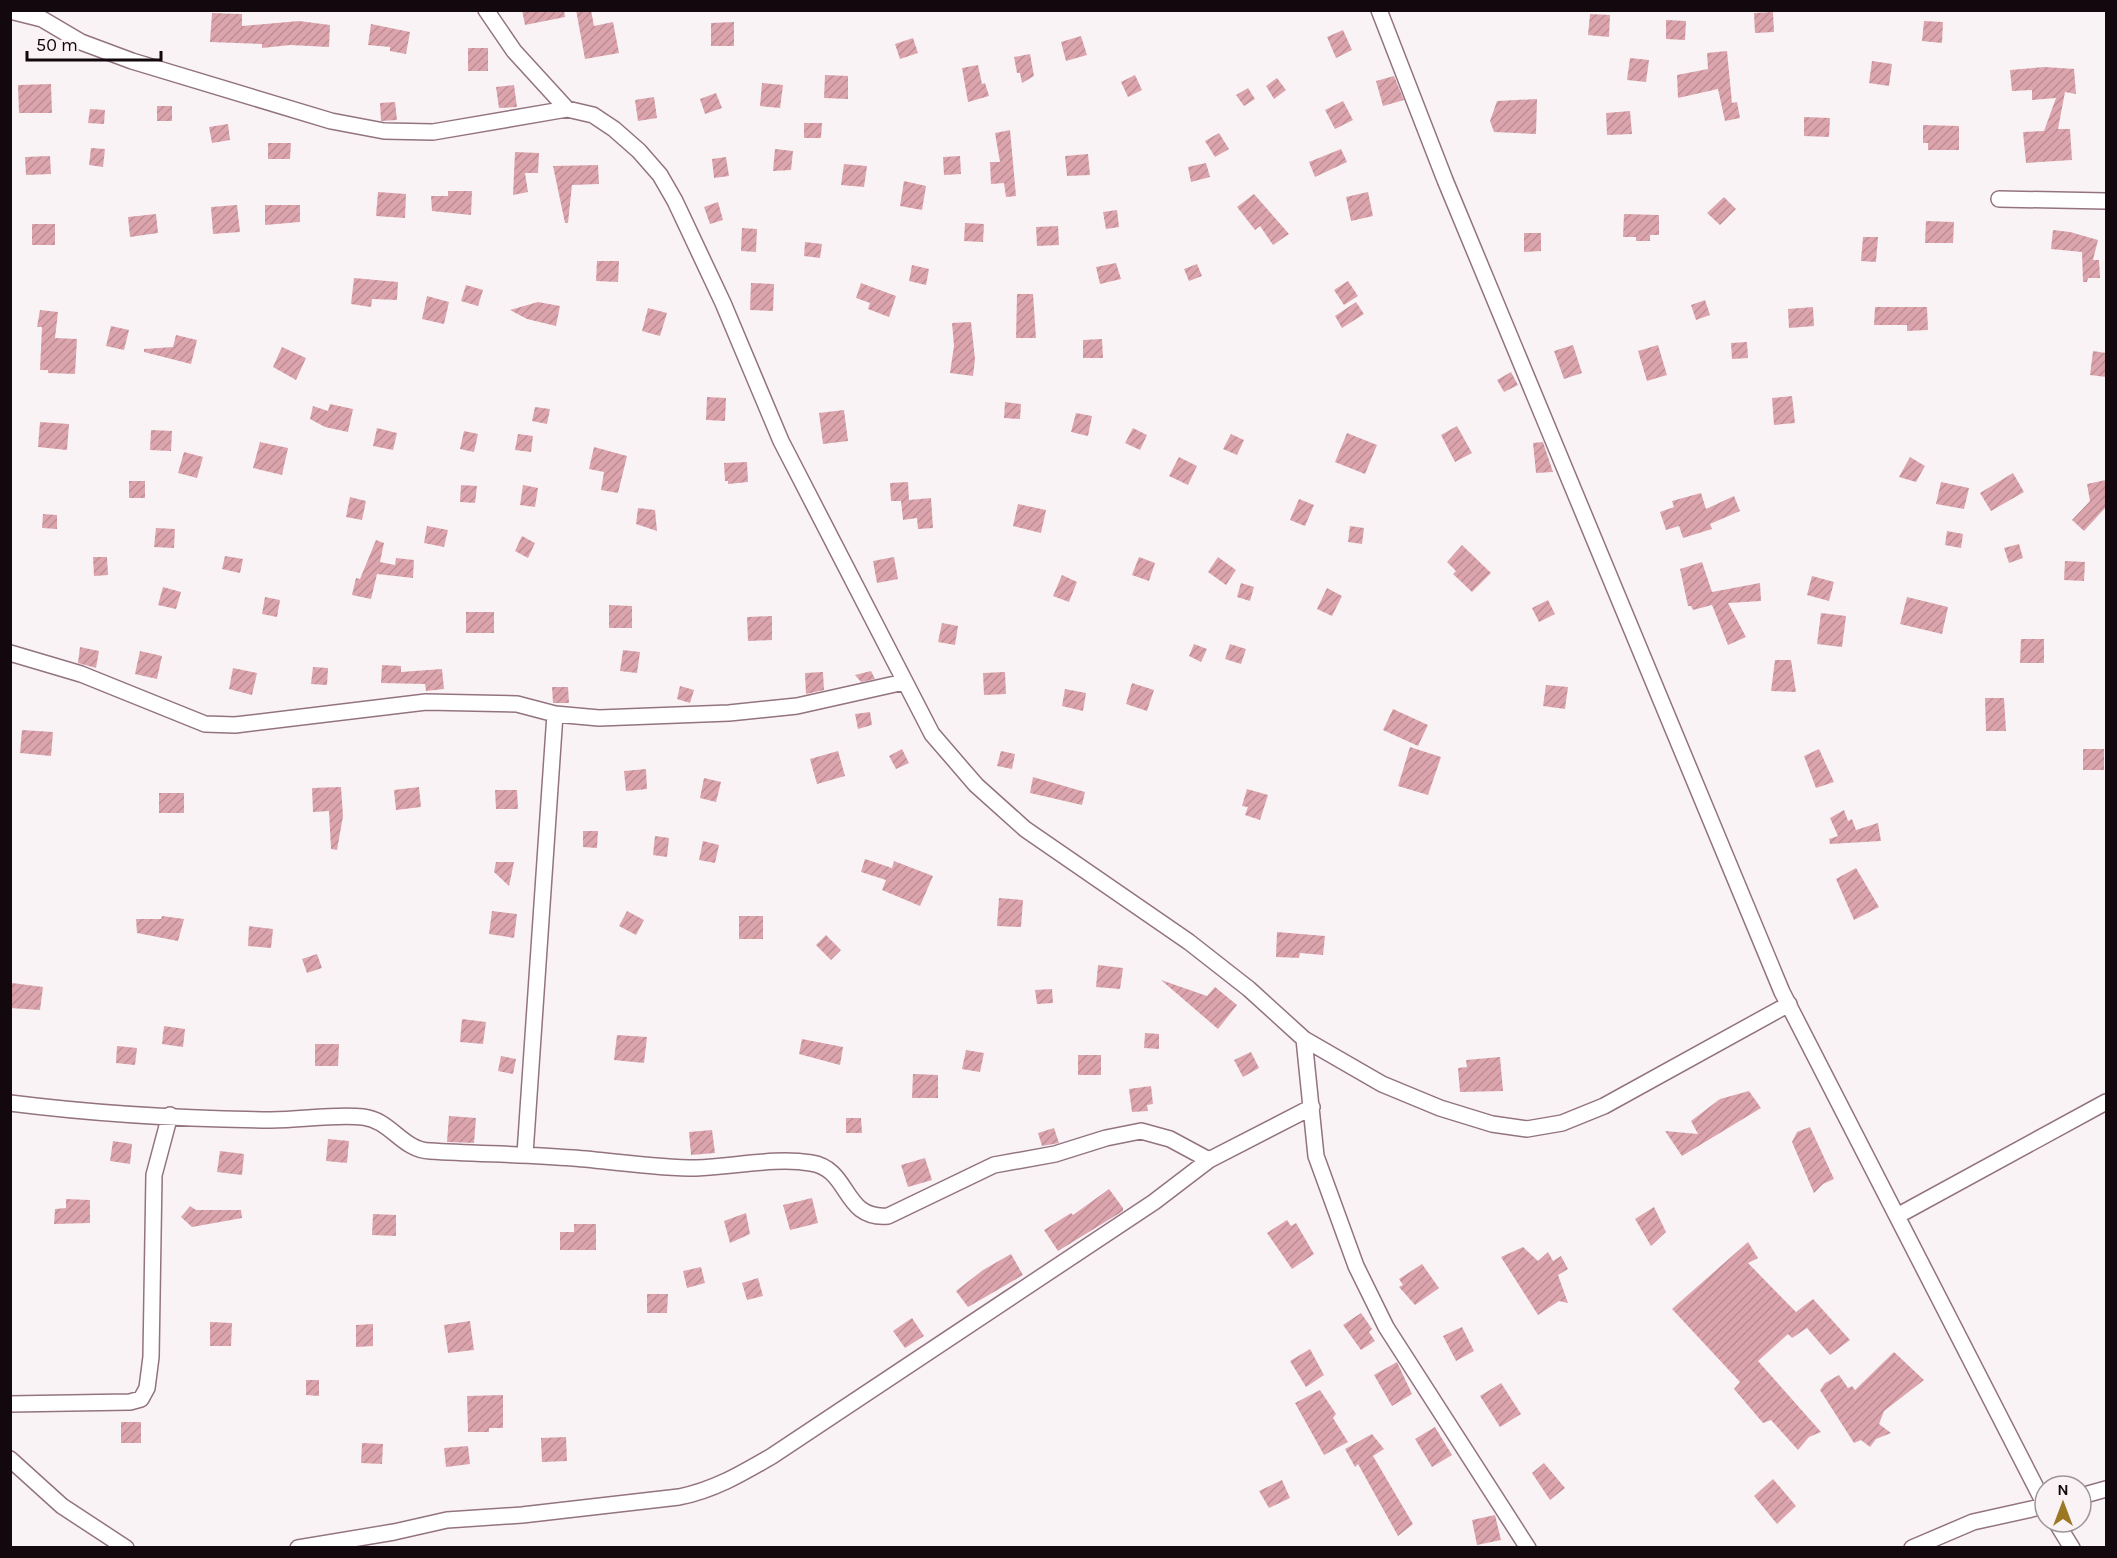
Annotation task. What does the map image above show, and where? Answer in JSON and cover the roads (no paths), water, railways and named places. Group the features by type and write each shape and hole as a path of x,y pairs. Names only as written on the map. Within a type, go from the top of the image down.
{"street":[{"path":"486,10 514,51 567,109"},
{"path":"1379,10 1445,180 1788,1004 2033,1482"},
{"path":"10,11 42,19 81,42 187,79 331,121 384,131 433,132 567,109 593,115 614,129 639,151 660,175 675,201 718,292 781,441 932,734 984,792 1025,829 1189,942 1249,989 1304,1039 1382,1084 1440,1108 1492,1124 1527,1129 1562,1123 1604,1106 1788,1004"},
{"path":"1999,199 2106,201"},
{"path":"10,653 81,674 205,724 235,724 288,719 426,702 517,704 555,714 599,718 729,713 797,706 904,682"},
{"path":"525,1154 555,714"},
{"path":"1304,1039 1316,1156 1366,1286 1386,1327 1528,1548"},
{"path":"1897,1216 2106,1102"},
{"path":"10,1103 76,1111 272,1120 364,1117 379,1121 411,1148 427,1151 525,1154 694,1168 812,1163 833,1172 856,1207 877,1217 888,1216 994,1165 1055,1154 1106,1138 1141,1131 1170,1139 1209,1160"},
{"path":"298,1548 394,1532 447,1520 522,1515 679,1497 702,1492 725,1483 772,1456 1154,1203 1209,1160 1312,1107"},
{"path":"10,1404 141,1400 147,1388 151,1357 154,1175 170,1115"},
{"path":"11,1465 62,1506 126,1548"},
{"path":"1912,1548 1973,1522 2033,1509"},
{"path":"2064,1534 2073,1548"}]}
